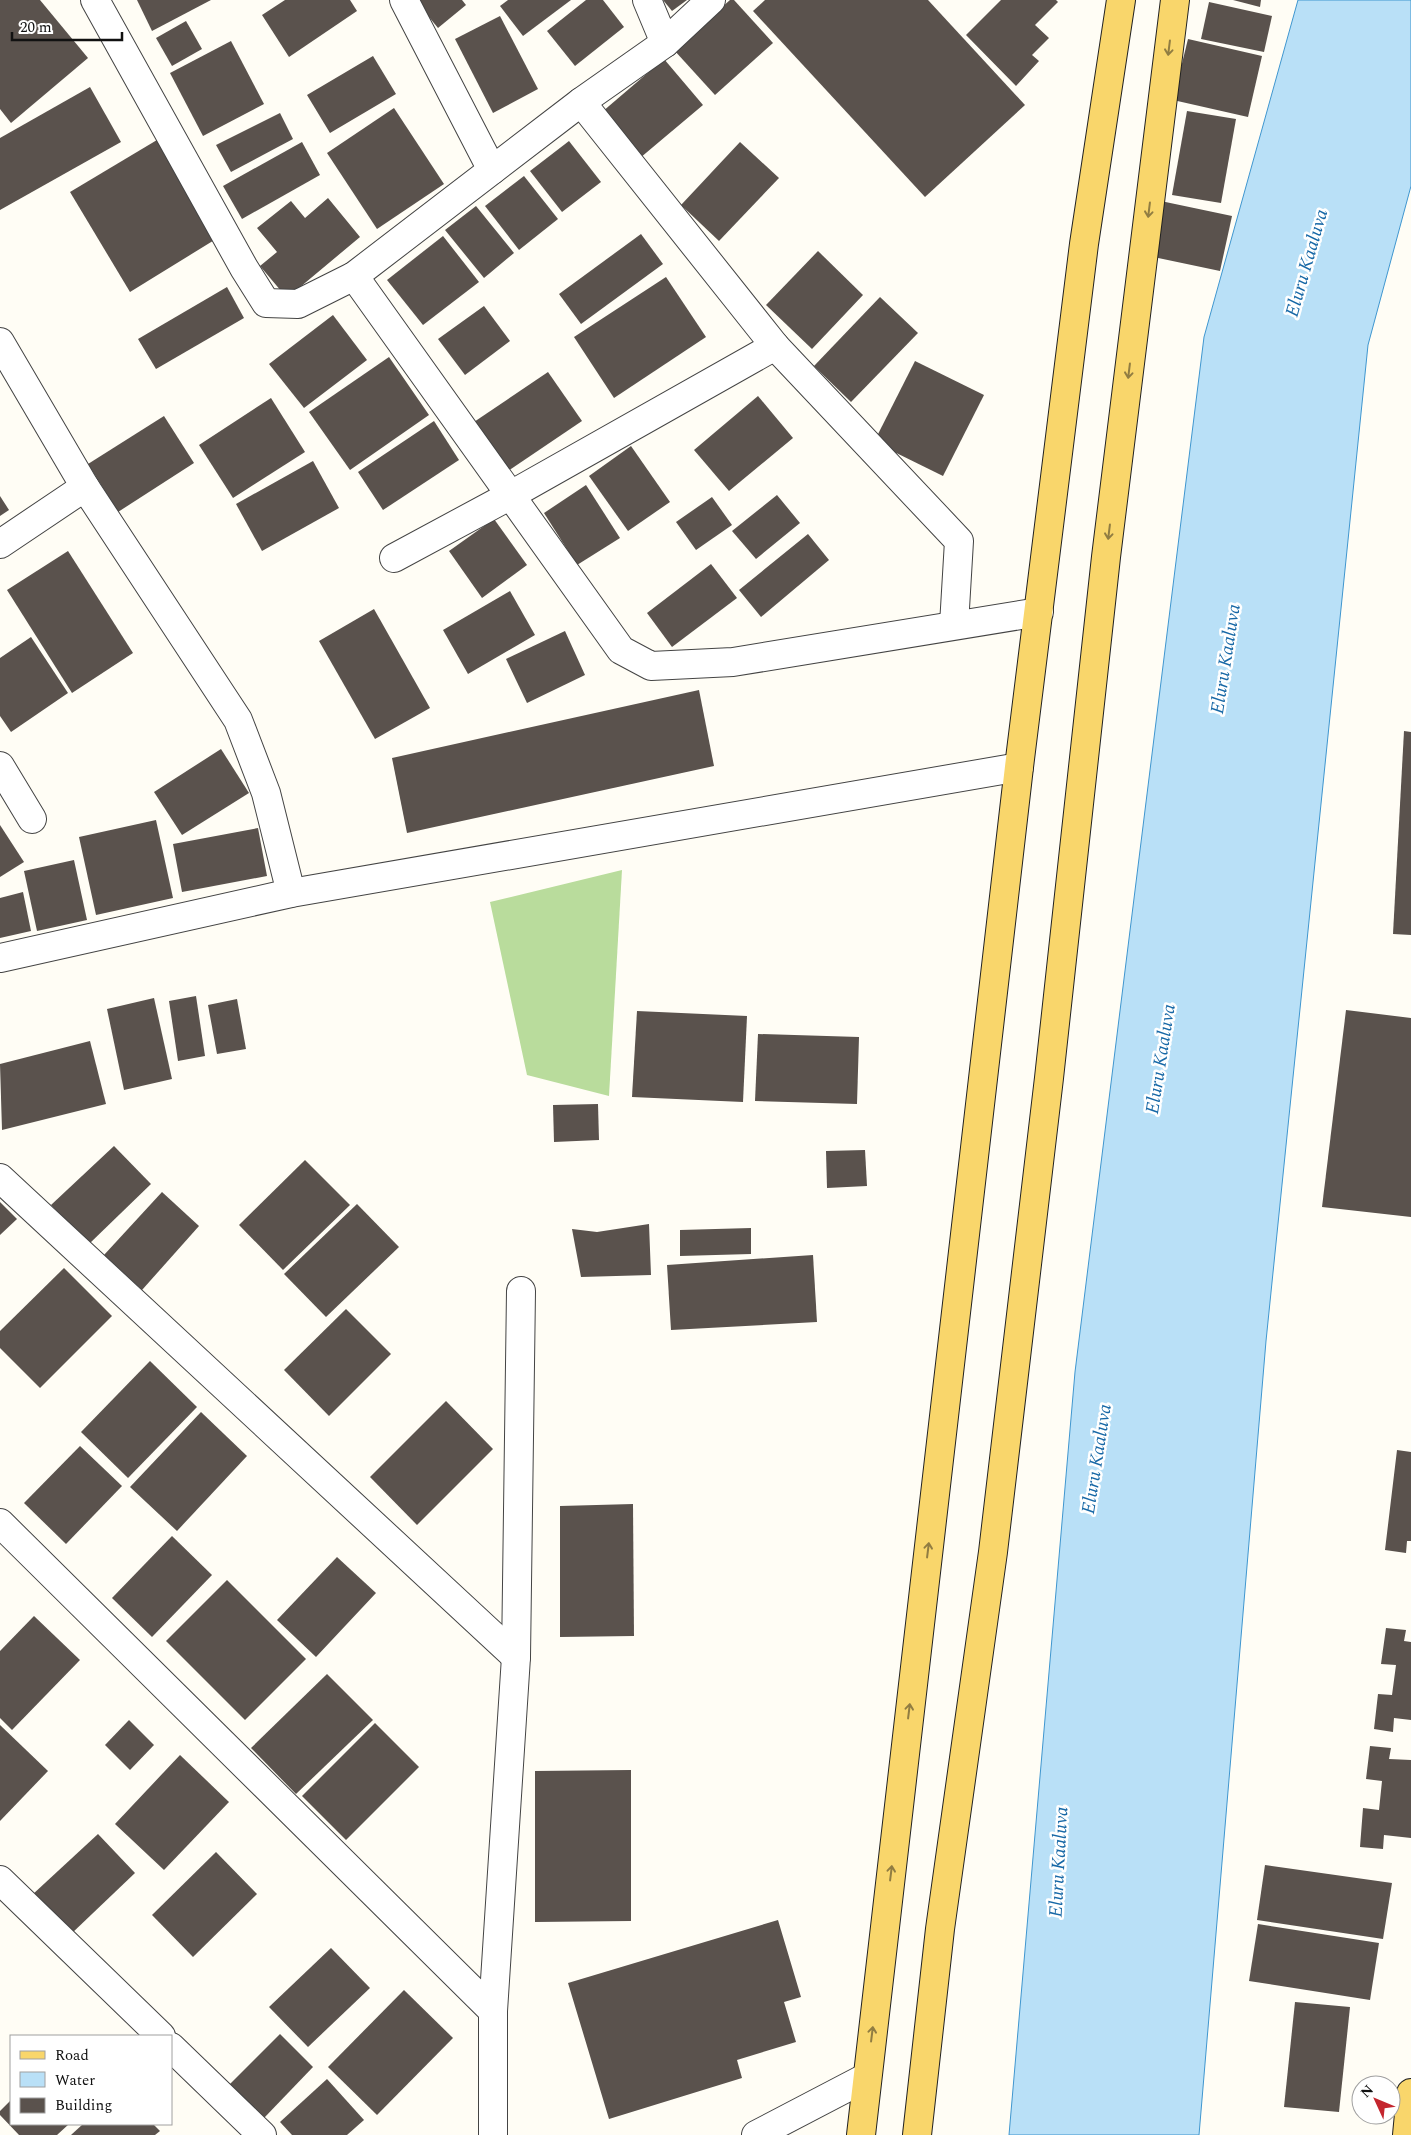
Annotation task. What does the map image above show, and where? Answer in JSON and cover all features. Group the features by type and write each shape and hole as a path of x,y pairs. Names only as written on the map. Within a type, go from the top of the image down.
{"main road":[{"path":"861,2135 1019,767 1084,244 1121,0"},
{"path":"917,2135 940,1929 993,1552 1047,1098 1108,547 1175,0"},
{"path":"1407,2135 1411,2093"}],"street":[{"path":"95,0 244,268 266,303 298,304 354,276 580,102 665,43 711,0"},
{"path":"404,0 492,170"},
{"path":"647,0 665,43"},
{"path":"580,102 775,346 959,541 954,625"},
{"path":"354,276 622,650 651,666 733,662 1039,612"},
{"path":"0,342 85,487 238,720 266,792 291,893"},
{"path":"394,558 511,495 775,346"},
{"path":"0,544 85,487"},
{"path":"0,766 32,819"},
{"path":"0,958 291,893 1019,767"},
{"path":"0,1178 516,1657"},
{"path":"493,2135 493,2011 516,1657 521,1291"},
{"path":"0,1523 493,2011"},
{"path":"0,1880 160,2035"},
{"path":"172,2047 262,2135"},
{"path":"756,2135 867,2077"}],"green space":[{"path":"622,870 609,1096 527,1075 490,902"}],"water":[{"name":"Eluru Kaaluva","path":"1298,0 1411,0 1411,186 1368,345 1266,1341 1199,2135 1009,2135 1075,1372 1204,337"}],"building":[{"path":"0,0 40,0 88,58 11,123 0,109"},
{"path":"137,0 211,0 152,31"},
{"path":"285,0 350,0 357,11 289,57 262,15"},
{"path":"415,0 462,0 466,5 438,28"},
{"path":"508,0 571,0 523,36 500,6"},
{"path":"586,0 603,0 624,27 575,66 547,31"},
{"path":"663,0 687,0 672,11"},
{"path":"730,0 734,0 773,43 715,95 674,50"},
{"path":"765,0 928,0 1025,105 925,197 753,11"},
{"path":"1001,0 1056,0 1058,2 1035,25 1049,38 1032,55 1039,61 1016,86 966,35"},
{"path":"1233,0 1261,0 1260,7"},
{"path":"1209,2 1272,16 1264,52 1201,39"},
{"path":"500,16 538,89 493,113 455,39"},
{"path":"186,21 202,49 172,66 156,38"},
{"path":"1188,39 1262,56 1248,117 1173,100"},
{"path":"231,41 264,104 203,136 170,73"},
{"path":"373,56 396,94 330,133 307,95"},
{"path":"664,59 703,105 640,158 602,112"},
{"path":"90,87 121,142 0,210 0,138"},
{"path":"394,108 444,184 377,229 327,153"},
{"path":"1187,111 1236,119 1221,203 1172,195"},
{"path":"280,113 293,139 231,172 216,145"},
{"path":"157,140 216,239 130,292 70,192"},
{"path":"569,141 601,182 562,212 530,171"},
{"path":"302,142 320,175 242,219 223,186"},
{"path":"740,142 779,178 719,241 681,205"},
{"path":"524,176 558,219 519,250 485,206"},
{"path":"328,198 360,237 287,298 260,266 277,252 257,228 291,201 305,218"},
{"path":"1156,200 1232,216 1220,271 1144,255"},
{"path":"476,206 514,253 484,278 445,230"},
{"path":"641,234 663,264 581,324 559,294"},
{"path":"443,236 479,282 423,325 387,280"},
{"path":"818,251 863,295 812,349 766,305"},
{"path":"666,277 706,337 614,398 574,337"},
{"path":"227,287 244,318 156,369 138,339"},
{"path":"880,297 918,333 851,402 814,366"},
{"path":"484,306 510,341 465,375 438,339"},
{"path":"333,315 367,360 304,408 269,364"},
{"path":"389,357 429,415 350,470 309,412"},
{"path":"915,361 984,395 943,476 874,442"},
{"path":"548,372 582,421 505,473 471,424"},
{"path":"758,396 793,438 729,491 694,450"},
{"path":"271,398 305,452 233,498 199,445"},
{"path":"164,416 194,463 118,512 88,464"},
{"path":"434,421 459,460 383,510 358,472"},
{"path":"631,446 670,502 628,531 589,476"},
{"path":"313,461 339,508 262,551 236,504"},
{"path":"586,485 620,538 577,565 544,513"},
{"path":"777,495 800,523 756,559 732,531"},
{"path":"0,496 9,510 0,516"},
{"path":"712,497 732,525 696,550 676,522"},
{"path":"494,519 527,565 482,598 449,551"},
{"path":"808,534 829,560 761,617 739,590"},
{"path":"68,551 133,653 72,693 7,590"},
{"path":"711,564 737,598 672,647 647,613"},
{"path":"510,591 535,635 468,674 443,630"},
{"path":"374,609 430,708 375,739 319,641"},
{"path":"565,631 585,675 527,703 506,659"},
{"path":"31,637 68,693 11,732 0,716 0,658"},
{"path":"699,690 714,766 407,833 392,758"},
{"path":"1404,731 1411,732 1411,935 1393,934"},
{"path":"221,749 249,793 182,835 154,792"},
{"path":"156,820 173,898 96,915 79,837"},
{"path":"0,825 24,862 0,877"},
{"path":"258,828 267,876 182,892 173,844"},
{"path":"74,860 87,920 37,931 24,871"},
{"path":"23,892 31,931 0,938 0,898"},
{"path":"196,996 205,1056 178,1061 169,1001"},
{"path":"154,998 172,1079 124,1090 107,1009"},
{"path":"237,999 246,1049 217,1054 208,1005"},
{"path":"1346,1010 1411,1018 1411,1217 1322,1207"},
{"path":"637,1011 747,1016 743,1102 632,1097"},
{"path":"758,1034 859,1037 857,1104 755,1101"},
{"path":"90,1041 106,1104 2,1130 0,1064"},
{"path":"598,1104 599,1140 554,1142 553,1105"},
{"path":"114,1146 151,1184 89,1244 51,1205"},
{"path":"865,1150 867,1186 827,1188 826,1151"},
{"path":"305,1160 350,1205 283,1270 239,1225"},
{"path":"162,1192 199,1226 142,1290 104,1255"},
{"path":"0,1202 17,1219 0,1235"},
{"path":"357,1204 399,1247 326,1317 284,1274"},
{"path":"649,1224 651,1275 581,1277 572,1229 597,1232"},
{"path":"751,1228 751,1254 680,1256 680,1230"},
{"path":"813,1255 817,1322 671,1330 667,1265"},
{"path":"64,1268 112,1316 40,1388 0,1348 0,1331"},
{"path":"346,1309 391,1354 329,1416 284,1370"},
{"path":"150,1361 197,1407 128,1478 81,1432"},
{"path":"446,1401 493,1449 417,1525 370,1477"},
{"path":"201,1412 247,1456 177,1531 130,1487"},
{"path":"80,1446 122,1486 66,1544 24,1503"},
{"path":"1397,1450 1411,1452 1411,1541 1407,1541 1406,1553 1385,1550"},
{"path":"633,1504 634,1636 560,1637 560,1506"},
{"path":"172,1536 212,1575 152,1637 112,1598"},
{"path":"337,1557 376,1593 316,1657 277,1620"},
{"path":"227,1580 306,1659 245,1720 166,1641"},
{"path":"34,1616 80,1660 12,1730 0,1718 0,1651"},
{"path":"1386,1628 1406,1630 1404,1641 1411,1642 1411,1720 1394,1718 1393,1732 1374,1729 1378,1694 1392,1695 1396,1665 1381,1664"},
{"path":"327,1674 373,1720 296,1794 251,1748"},
{"path":"129,1720 154,1745 130,1770 105,1745"},
{"path":"375,1723 419,1767 346,1840 302,1796"},
{"path":"0,1725 48,1771 0,1821"},
{"path":"1370,1746 1391,1748 1389,1759 1411,1760 1411,1838 1384,1835 1383,1849 1360,1847 1363,1808 1379,1810 1382,1781 1366,1779"},
{"path":"180,1755 229,1802 164,1870 115,1824"},
{"path":"631,1770 631,1921 535,1922 535,1771"},
{"path":"98,1834 135,1873 70,1935 32,1895"},
{"path":"216,1852 257,1894 193,1957 152,1915"},
{"path":"1265,1865 1392,1883 1383,1939 1257,1920"},
{"path":"778,1920 801,1997 784,2002 796,2042 737,2060 742,2078 609,2119 568,1983"},
{"path":"1258,1924 1379,1943 1370,2000 1249,1981"},
{"path":"331,1948 370,1988 308,2047 269,2007"},
{"path":"404,1990 453,2038 377,2115 328,2067"},
{"path":"1295,2002 1350,2007 1339,2112 1284,2107"},
{"path":"280,2034 313,2067 264,2118 230,2084"},
{"path":"327,2079 364,2120 347,2135 292,2135 280,2122"},
{"path":"10,2101 10,2125 68,2125 57,2135 19,2135 0,2115 0,2111"},
{"path":"82,2125 154,2125 160,2131 155,2135 71,2135"}]}
